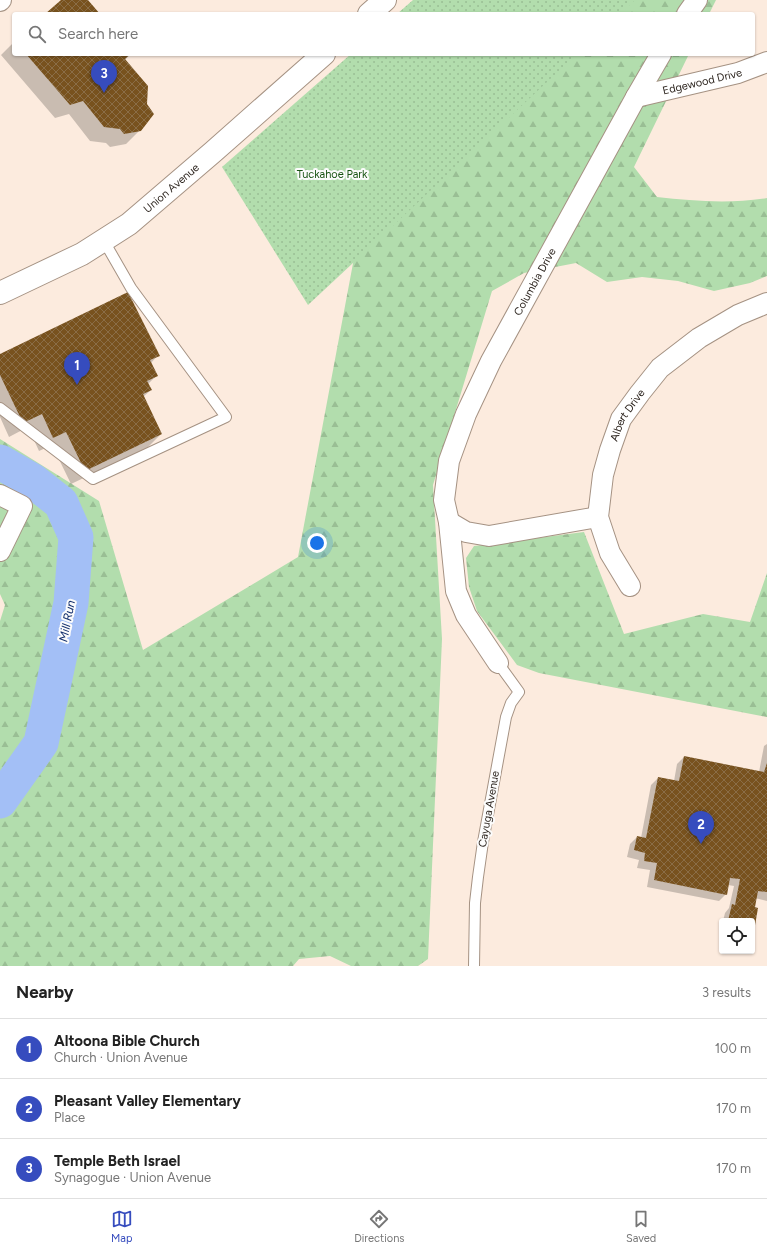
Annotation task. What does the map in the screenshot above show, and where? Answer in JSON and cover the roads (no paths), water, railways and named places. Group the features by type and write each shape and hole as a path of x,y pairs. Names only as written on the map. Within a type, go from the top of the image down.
{"main road":[{"path":"371,12 385,0"},
{"name":"Union Avenue","path":"0,293 82,254 128,224 213,152 322,56"}],"street":[{"path":"688,12 697,0"},
{"name":"Columbia Drive","path":"498,663 466,615 456,591 450,522 444,500 450,461 466,414 491,361 660,56"},
{"name":"Edgewood Drive","path":"636,97 738,73 767,62"},
{"name":"Albert Drive","path":"630,586 610,553 598,517 604,476 610,450 621,419 660,368 698,338 738,315 767,303"},
{"path":"0,494 22,506 0,551"},
{"path":"450,522 466,532 489,536 598,517"}],"lane":[{"path":"0,408 93,479 226,417 131,288 104,240"},
{"name":"Cayuga Avenue","path":"474,966 475,903 483,842 506,717 511,703 518,692 498,663"}],"waterway":[{"name":"Mill Run","path":"0,462 33,481 61,503 76,537 71,603 41,743 0,801"}],"place":[{"name":"Temple Beth Israel","path":"104,93"},
{"name":"Altoona Bible Church","path":"77,385"},
{"name":"Pleasant Valley Elementary","path":"701,844"}],"park label":[{"name":"Tuckahoe Park","path":"332,174"}]}
